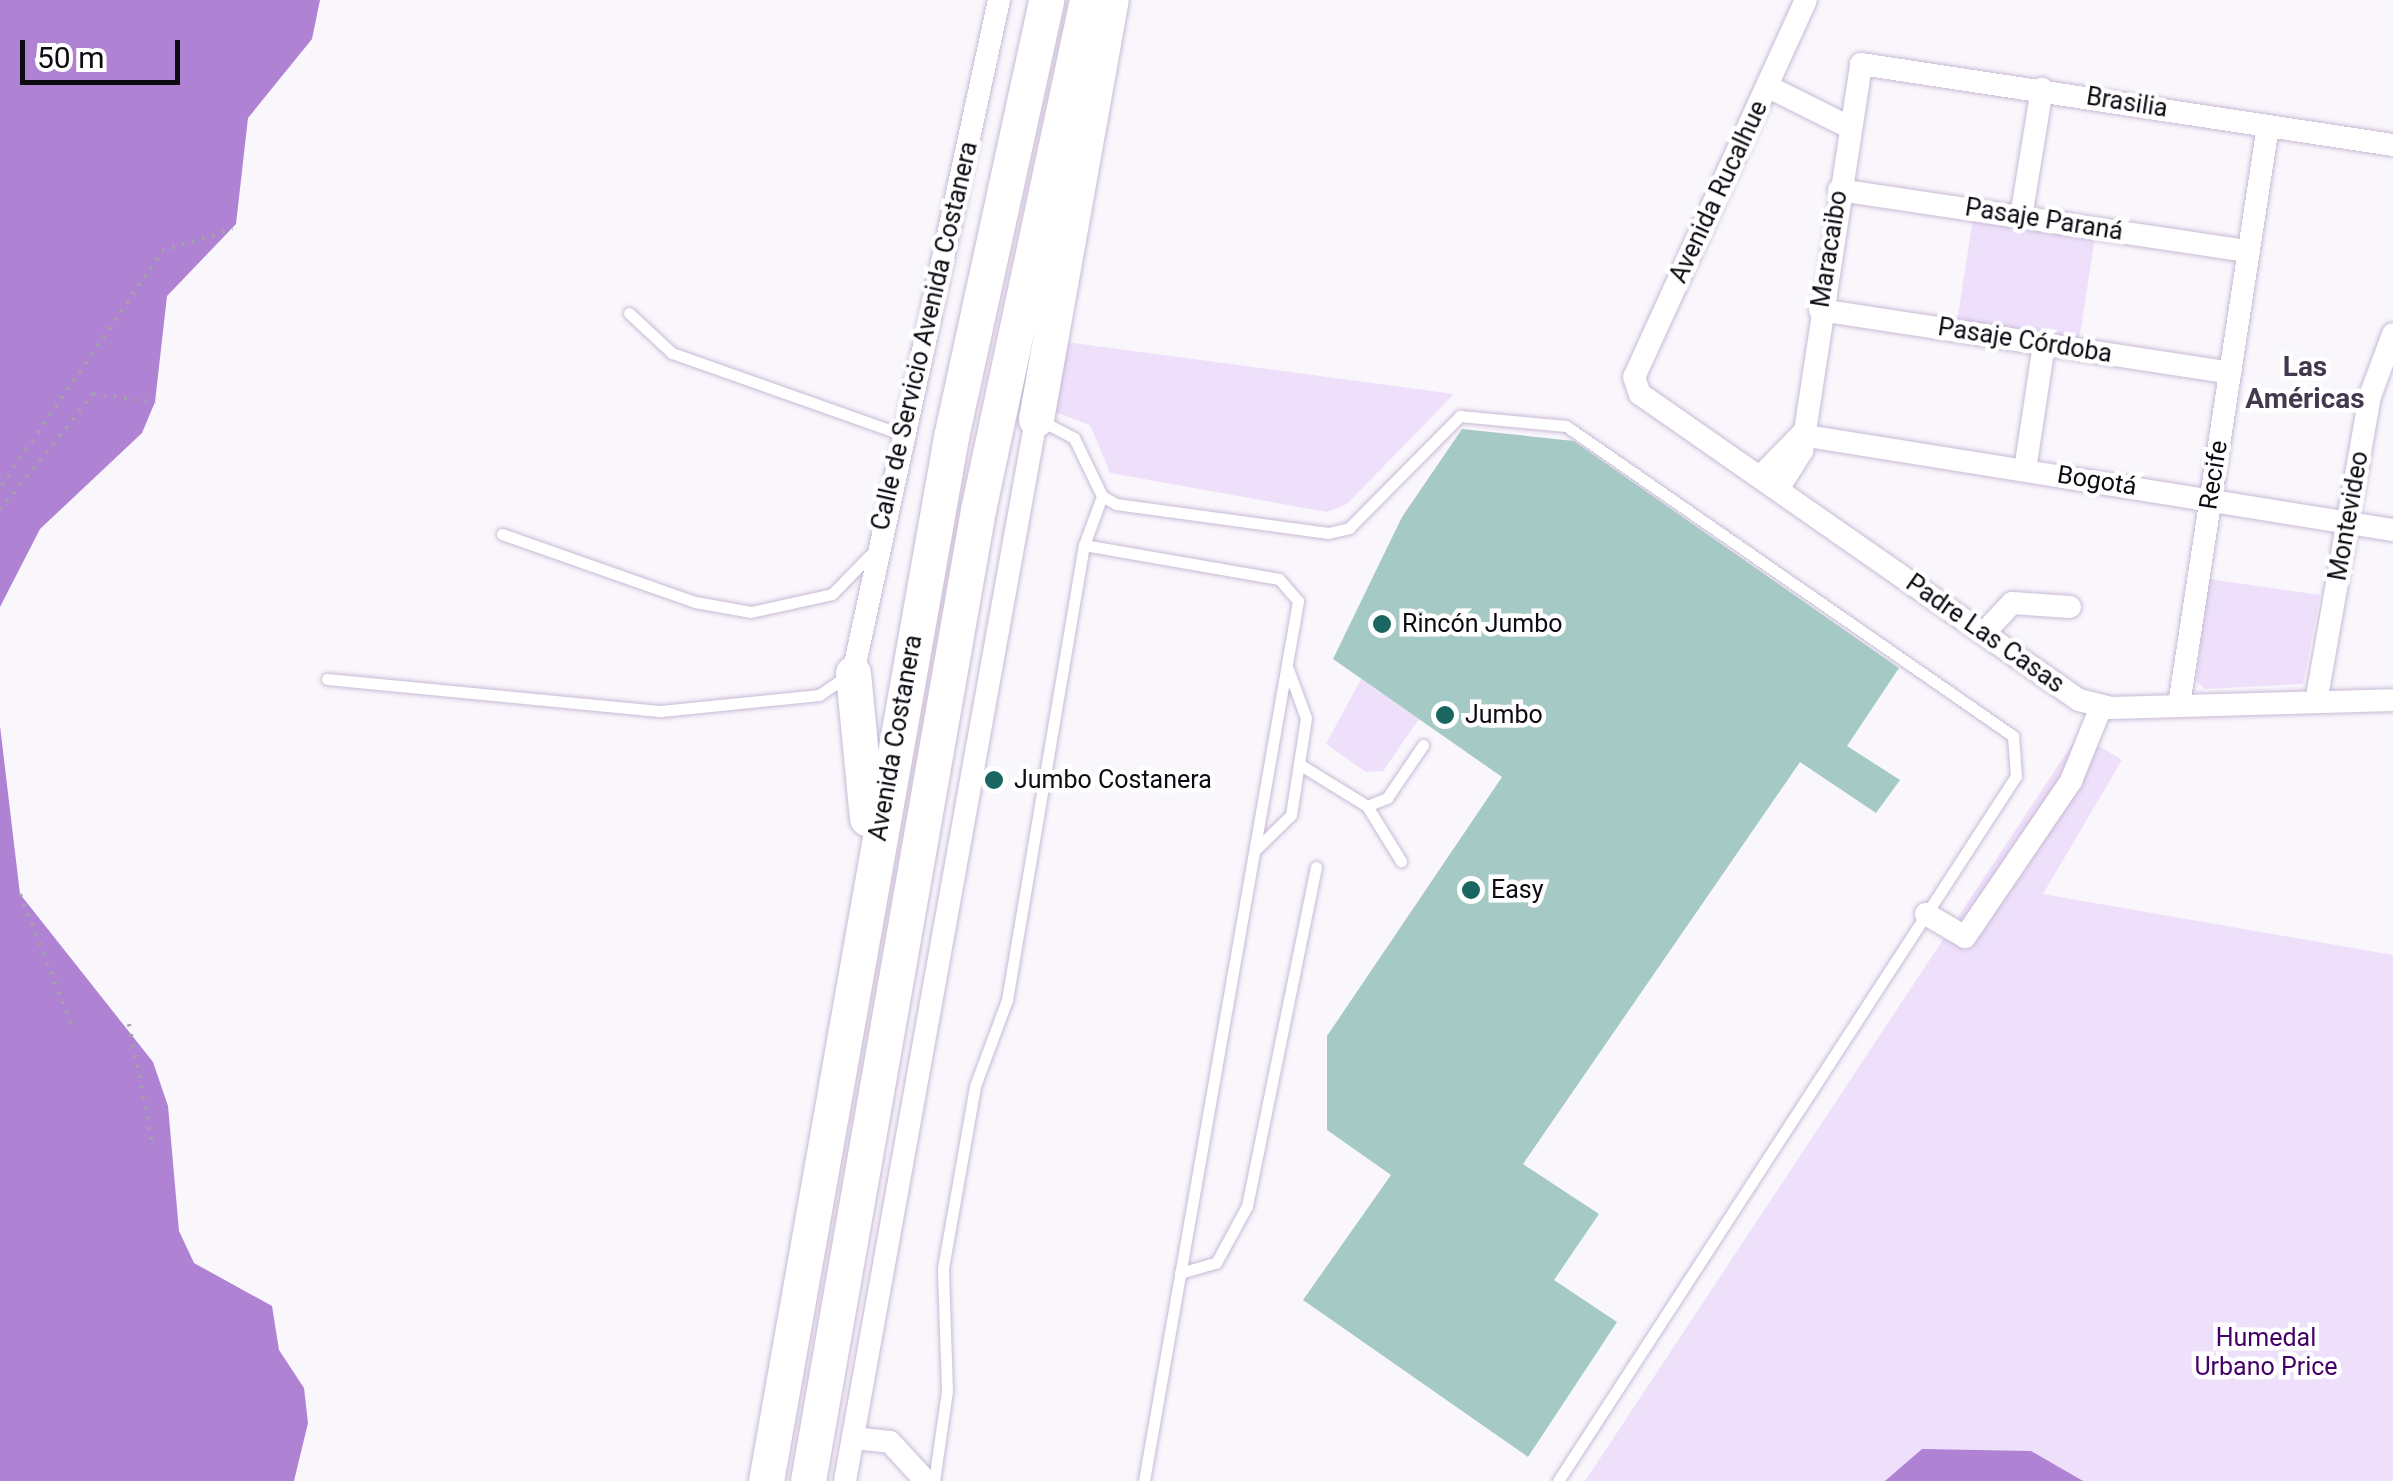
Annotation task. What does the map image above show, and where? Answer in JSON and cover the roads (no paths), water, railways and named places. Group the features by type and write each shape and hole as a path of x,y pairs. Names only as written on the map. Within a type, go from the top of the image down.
{"main road":[{"name":"Avenida Costanera","path":"766,1481 948,454 1046,0"},
{"name":"Avenida Costanera","path":"808,1481 978,510 1087,0"},
{"path":"1036,419 1111,0"},
{"path":"853,673 868,894"}],"street":[{"name":"Calle de Servicio Avenida Costanera","path":"853,673 1000,0"},
{"name":"Avenida Rucalhue","path":"1635,385 1806,0"},
{"name":"Brasilia","path":"1862,64 2393,145"},
{"name":"Maracaibo","path":"1802,434 1862,64"},
{"path":"1767,86 1849,127"},
{"path":"2021,217 2042,89"},
{"name":"Recife","path":"2179,705 2268,126"},
{"name":"Pasaje Paraná","path":"1839,190 2248,251"},
{"name":"Pasaje Córdoba","path":"1820,310 2230,372"},
{"name":"Montevideo","path":"2316,702 2348,522 2381,398 2393,334"},
{"path":"2025,470 2044,344"},
{"name":"Padre Las Casas","path":"1635,385 1984,633 2101,707"},
{"path":"845,1481 1036,419"},
{"path":"1770,483 1802,434"},
{"name":"Bogotá","path":"1802,434 2393,530"},
{"path":"1984,633 2012,604 2070,608"},
{"path":"1926,914 1965,937 2072,781 2101,707 2393,700"},
{"path":"853,1438 890,1442 926,1481"}],"lane":[{"path":"628,313 672,353 903,435"},
{"path":"1102,496 1328,533 1358,521 1460,416 1566,426 1591,437 2013,736 2016,776 1558,1481"},
{"path":"934,1481 947,1391 943,1268 976,1086 1007,1000 1084,545 1102,496 1074,438 1036,419"},
{"path":"502,534 694,602 751,612 832,594 863,570 883,528"},
{"path":"1084,545 1292,586 1287,666 1144,1481"},
{"path":"1255,850 1291,815 1306,718 1287,666"},
{"path":"327,679 660,711 820,695 853,673"},
{"path":"1367,806 1387,798 1423,746"},
{"path":"1299,764 1367,806 1402,861"},
{"path":"1180,1272 1216,1263 1247,1206 1316,867"}],"place":[{"name":"Rincón Jumbo","path":"1382,624"},
{"name":"Jumbo","path":"1445,715"},
{"name":"Jumbo Costanera","path":"994,780"},
{"name":"Easy","path":"1471,890"}],"district":[{"name":"Las Américas","path":"2305,383"}],"park label":[{"name":"Humedal Urbano Price","path":"2266,1354"}]}
